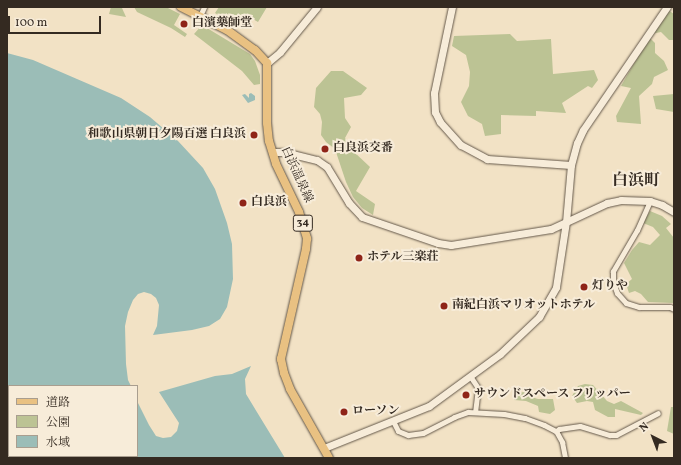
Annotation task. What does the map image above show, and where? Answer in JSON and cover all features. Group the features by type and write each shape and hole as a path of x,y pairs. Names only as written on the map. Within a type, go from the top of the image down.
{"main road":[{"path":"181,7 241,39 259,53 267,63"},
{"name":"白浜温泉線","path":"267,63 267,123 272,152 299,212 307,239 281,359 284,374 329,458"}],"street":[{"path":"200,16 204,7"},
{"path":"267,63 280,52 317,7"},
{"path":"452,7 434,93 435,112 440,122 462,145 487,159 571,165"},
{"path":"324,448 429,406 500,354 526,331 539,317 556,287 566,222 571,165 577,143 583,130 667,7"},
{"path":"272,152 284,152 317,160 327,167 349,203 362,217 438,243 451,245 534,233 551,229 607,203 622,200 650,201 662,205 674,212"},
{"path":"650,201 628,247 613,271 613,282 617,293 626,303 639,307 670,307 674,309"},
{"path":"470,376 478,388 475,412"},
{"path":"393,421 395,428 403,434 415,435 433,429 454,417 475,412 504,414 525,418 556,431 562,442 565,458"},
{"path":"556,431 559,429 580,426 616,435 658,413"}],"green space":[{"path":"111,7 122,8 126,17 109,14"},
{"path":"134,7 166,7 180,14 174,25 187,34 185,37 171,28 137,12"},
{"path":"219,7 267,7 258,22 251,18 243,29 215,13"},
{"path":"668,10 674,14 674,40 669,40 661,32 651,34"},
{"path":"202,25 250,54 255,61 260,75 260,84 254,85 242,71 194,34"},
{"path":"510,34 517,41 551,39 553,74 594,70 598,80 592,88 588,86 562,103 566,113 536,111 536,116 501,115 501,134 485,136 482,124 468,116 461,102 469,86 470,72 466,55 452,46 454,36"},
{"path":"649,37 655,43 655,53 664,61 668,70 654,77 652,84 639,96 641,124 617,122 616,116 631,88 621,86"},
{"path":"331,71 343,71 367,88 361,95 344,98 345,118 351,127 345,138 353,151 370,167 356,191 375,204 373,215 362,208 353,197 346,182 335,149 326,142 321,135 322,122 320,114 314,107 316,88"},
{"path":"674,94 674,112 656,109 653,96"},
{"path":"650,211 662,216 671,224 666,228 674,238 674,303 648,302 641,294 635,291 629,293 626,284 632,279 624,263 632,250 639,242 650,245 660,235 653,227 643,223"},
{"path":"585,384 593,385 607,401 614,404 621,401 643,413 641,415 615,409 615,417 608,417 595,410 593,402 587,401 577,403 572,396 578,386"},
{"path":"525,392 528,396 538,399 553,399 555,410 550,414 539,412 538,406 526,401 514,400 515,393"},
{"path":"671,407 674,407 674,434 667,431"}],"water":[{"path":"7,53 33,60 121,98 150,117 178,141 203,168 215,189 227,223 232,244 233,279 227,307 220,319 209,326 192,330 153,335 157,326 159,305 156,298 151,294 144,292 138,294 133,300 128,312 125,326 126,364 128,380 130,385 8,385 8,457 138,457 138,403 156,436 163,438 171,437 177,431 179,423 159,392 215,376 232,374 251,366 245,379 246,394 285,458 7,458"},
{"path":"251,93 255,96 255,100 248,103 242,95 245,94 249,98 249,94"}],"place":[{"name":"白濱藥師堂","path":"184,24"},
{"name":"和歌山県朝日夕陽百選 白良浜","path":"254,135"},
{"name":"白良浜交番","path":"325,149"},
{"name":"白良浜","path":"243,203"},
{"name":"ホテル三楽荘","path":"359,258"},
{"name":"灯りや","path":"584,287"},
{"name":"南紀白浜マリオットホテル","path":"444,306"},
{"name":"サウンドスペース フリッパー","path":"466,395"},
{"name":"ローソン","path":"344,412"}],"district":[{"name":"白浜町","path":"636,181"}]}
